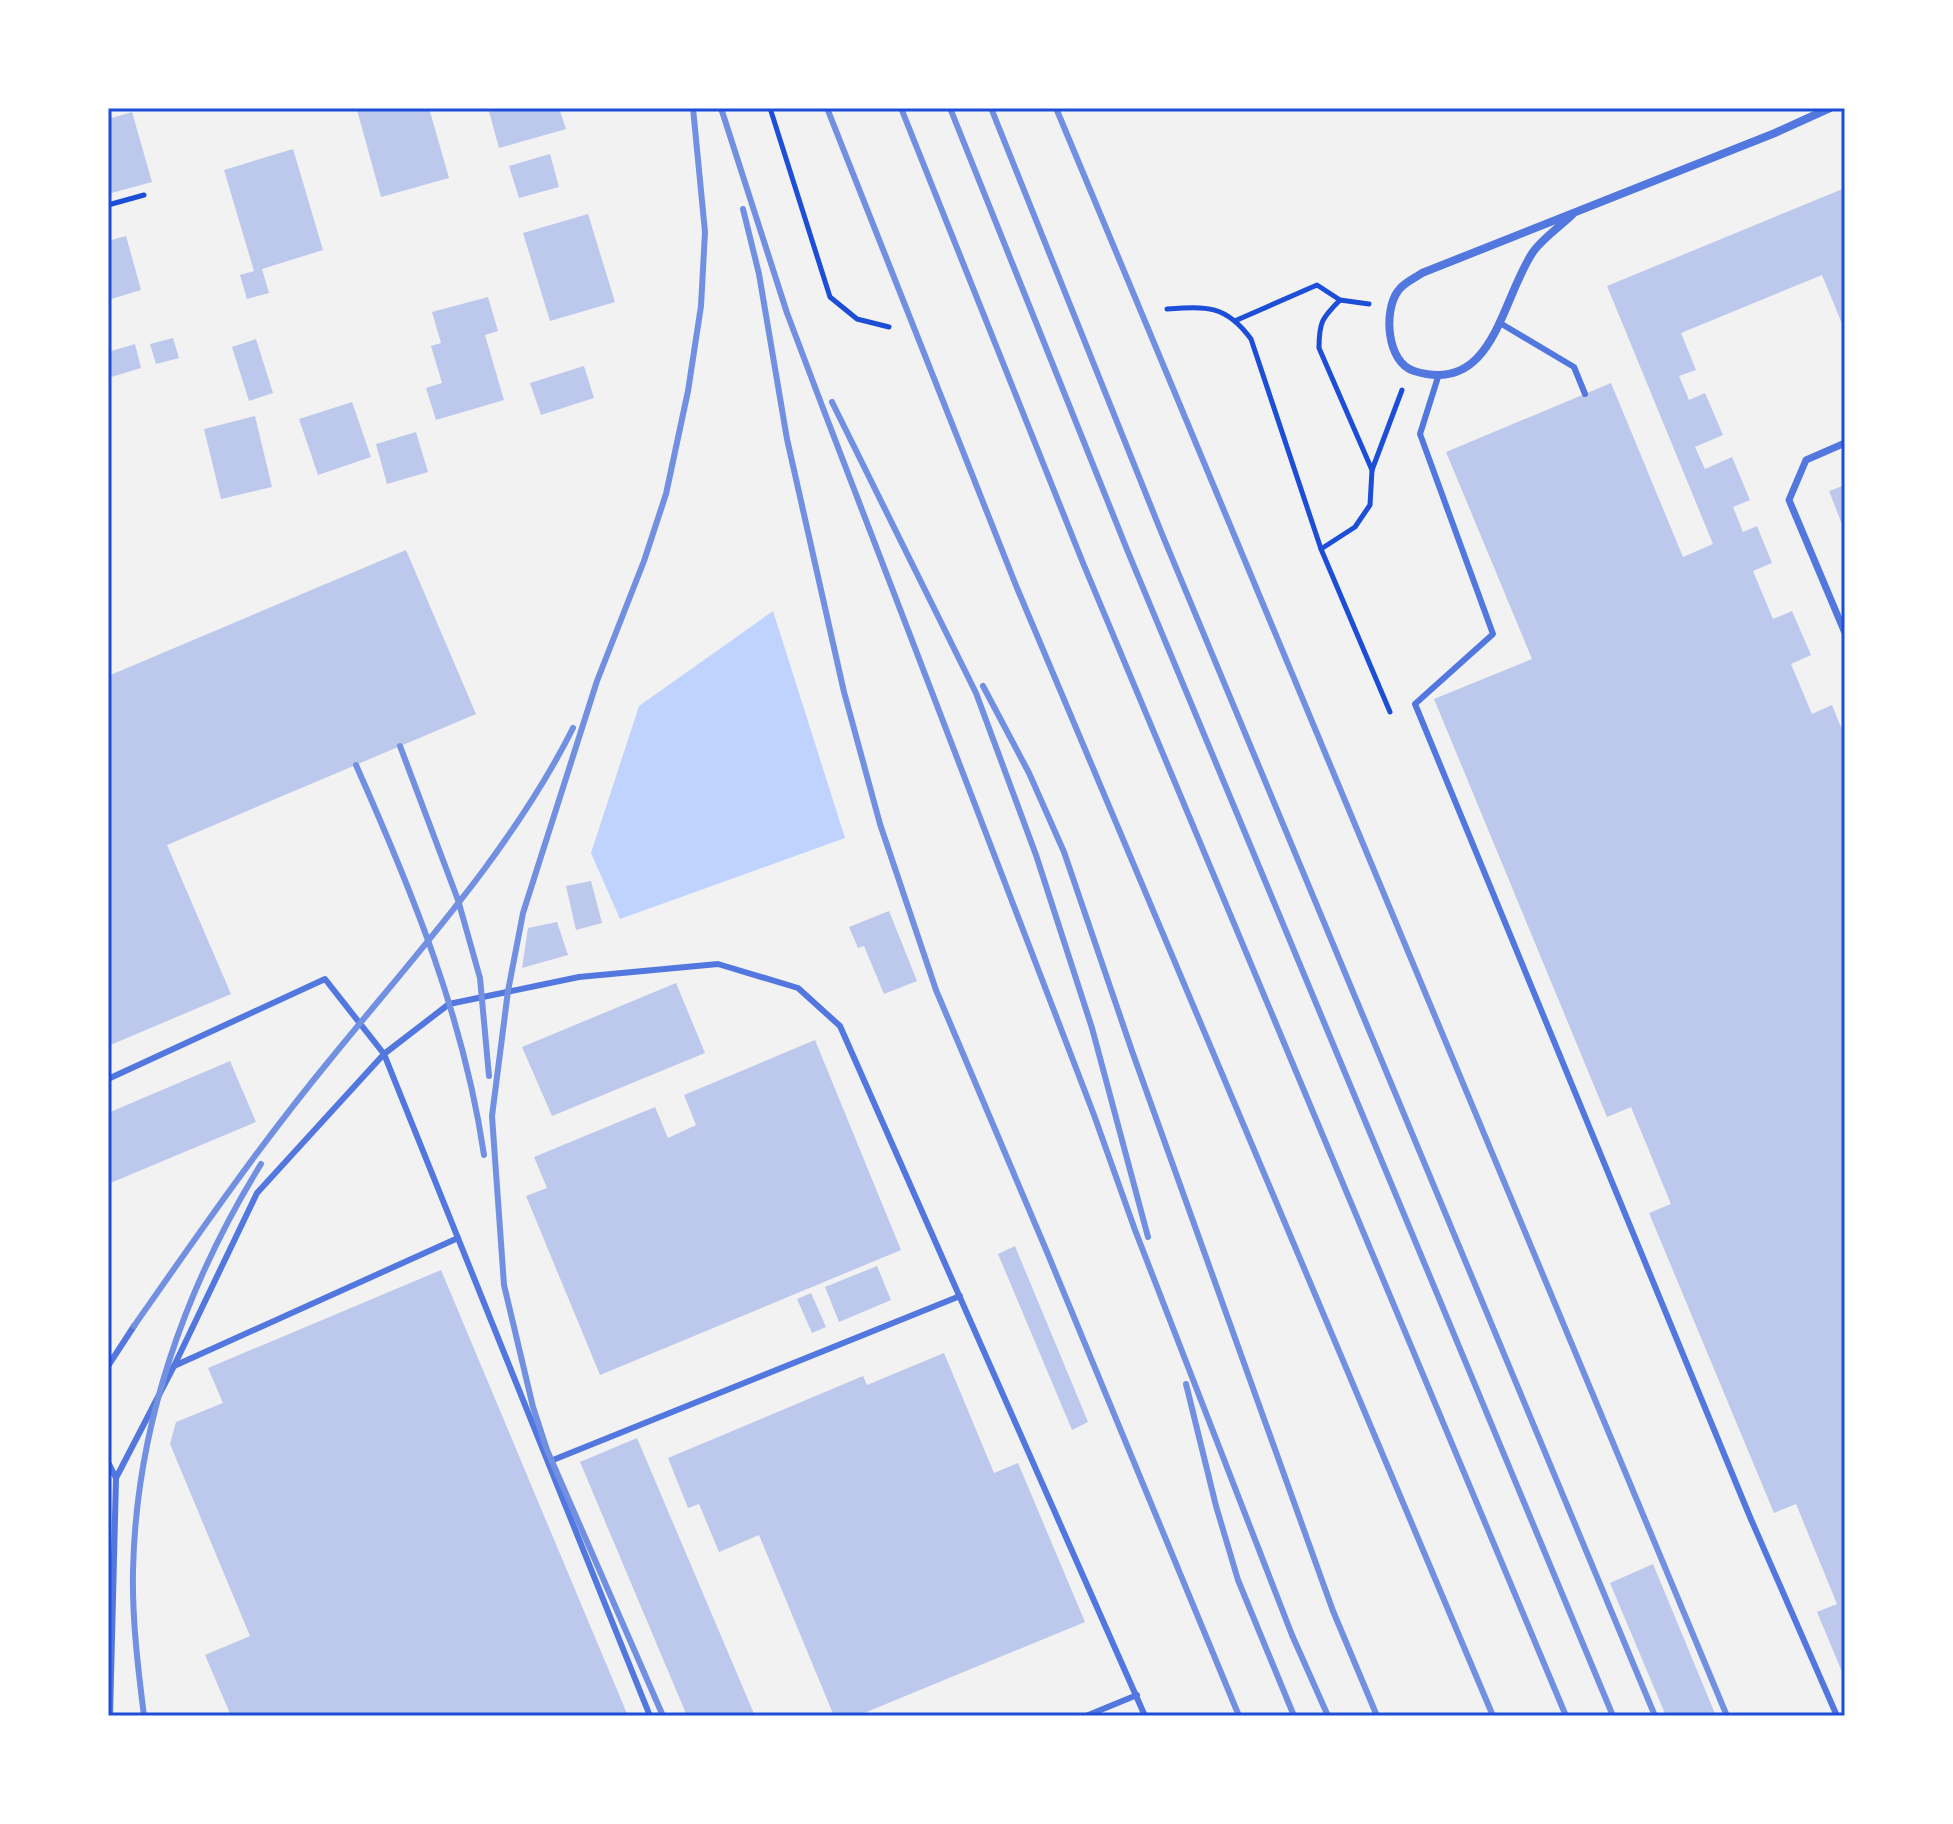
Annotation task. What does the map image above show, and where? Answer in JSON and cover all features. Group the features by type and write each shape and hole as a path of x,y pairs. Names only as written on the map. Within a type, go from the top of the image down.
{"street":[{"path":"1573,214 1535,250 1481,356 1463,370 1438,377 1409,370 1398,356 1392,340 1388,321 1390,306 1399,288 1422,273 1830,108"},
{"path":"1845,443 1806,460 1789,500 1845,633"}],"lane":[{"path":"1500,323 1574,367 1585,394"},
{"path":"1438,377 1420,434 1493,634 1415,704 1744,1502 1837,1716"},
{"path":"110,1716 116,1478 257,1193 384,1054 449,1004 579,977 718,964 798,988 840,1026 1145,1716"},
{"path":"108,1079 325,979 384,1054 650,1716"},
{"path":"174,1366 458,1238"},
{"path":"548,1462 960,1296"},
{"path":"108,1366 134,1326"},
{"path":"108,1462 116,1478"},
{"path":"1086,1716 1137,1695"}],"path":[{"path":"770,108 830,297 857,319 889,327"},
{"path":"108,205 144,195"},
{"path":"1237,320 1317,285 1340,300 1390,306"},
{"path":"1340,300 1319,326 1319,348 1372,470"},
{"path":"1167,309 1204,306 1237,320 1251,339 1321,549 1355,527 1370,505 1372,470 1409,370"}],"water":[{"path":"773,611 845,838 620,919 591,853 639,706"}],"building":[{"path":"429,108 449,178 381,197 357,110"},
{"path":"488,108 559,108 566,129 499,148"},
{"path":"132,112 152,182 108,194 108,119"},
{"path":"293,149 323,250 262,269 269,293 247,299 240,275 254,271 224,170"},
{"path":"550,154 559,187 519,198 509,166"},
{"path":"1845,188 1845,331 1822,275 1681,333 1696,370 1679,376 1689,400 1705,393 1723,435 1695,447 1705,469 1732,457 1750,500 1733,507 1743,532 1757,526 1772,563 1753,571 1773,619 1792,611 1811,655 1791,664 1812,714 1832,705 1845,737 1845,785 1842,786 1845,793 1845,1679 1817,1612 1837,1604 1796,1504 1774,1513 1649,1213 1671,1204 1631,1107 1607,1117 1434,699 1532,659 1446,452 1611,383 1683,557 1713,544 1607,286"},
{"path":"588,214 615,302 550,321 523,233"},
{"path":"126,236 141,290 108,300 108,241"},
{"path":"488,297 498,331 485,335 504,400 436,420 426,388 442,383 431,346 441,343 432,312"},
{"path":"173,338 179,358 156,364 150,344"},
{"path":"256,339 273,393 249,401 232,347"},
{"path":"135,344 141,368 108,378 108,352"},
{"path":"584,366 594,398 541,415 530,383"},
{"path":"352,402 371,457 318,475 299,419"},
{"path":"255,416 272,487 221,499 204,429"},
{"path":"416,432 428,472 387,484 376,444"},
{"path":"1845,485 1845,532 1829,491"},
{"path":"406,550 476,714 167,845 231,994 108,1046 108,676"},
{"path":"591,881 602,923 576,930 566,886"},
{"path":"889,911 917,981 884,994 864,946 858,948 849,927"},
{"path":"557,922 568,955 522,968 528,928"},
{"path":"676,983 705,1053 552,1116 522,1047"},
{"path":"815,1040 901,1250 600,1375 526,1196 547,1188 534,1157 655,1107 668,1138 696,1125 684,1095"},
{"path":"230,1061 256,1122 108,1184 108,1113"},
{"path":"1015,1246 1088,1422 1072,1430 998,1254"},
{"path":"877,1266 891,1300 839,1322 825,1287"},
{"path":"441,1270 628,1716 231,1716 205,1655 250,1636 170,1444 176,1422 223,1403 208,1368"},
{"path":"811,1293 826,1327 812,1333 797,1299"},
{"path":"944,1353 994,1473 1018,1463 1085,1622 857,1716 834,1716 759,1535 719,1552 699,1504 688,1508 668,1458 863,1376 867,1385"},
{"path":"637,1438 755,1716 687,1716 580,1462"},
{"path":"1653,1564 1716,1716 1666,1716 1610,1583"}],"railway":[{"path":"663,1716 547,1450 533,1407 504,1285 492,1116 508,991 523,913 597,681 644,561 666,494 688,391 701,306 705,232 693,108"},
{"path":"721,108 787,313 1094,1115 1135,1230 1292,1635 1328,1716"},
{"path":"827,108 1017,588 1493,1716"},
{"path":"901,108 1083,563 1566,1716"},
{"path":"950,108 1128,552 1613,1716"},
{"path":"991,108 1162,534 1655,1716"},
{"path":"1056,108 1727,1716"},
{"path":"743,209 759,274 787,439 844,692 880,824 936,990 1239,1716"},
{"path":"832,402 976,693 1036,855 1092,1028 1148,1237"},
{"path":"983,686 1029,773 1064,852 1333,1611 1377,1716"},
{"path":"134,1326 278,1126 492,859 549,773 573,728"},
{"path":"400,746 458,900 480,978 489,1076"},
{"path":"356,765 434,956 463,1054 484,1155"},
{"path":"144,1716 136,1644 133,1571 136,1517 155,1411 170,1359 209,1259 261,1164"},
{"path":"1186,1384 1238,1580 1294,1716"}]}
